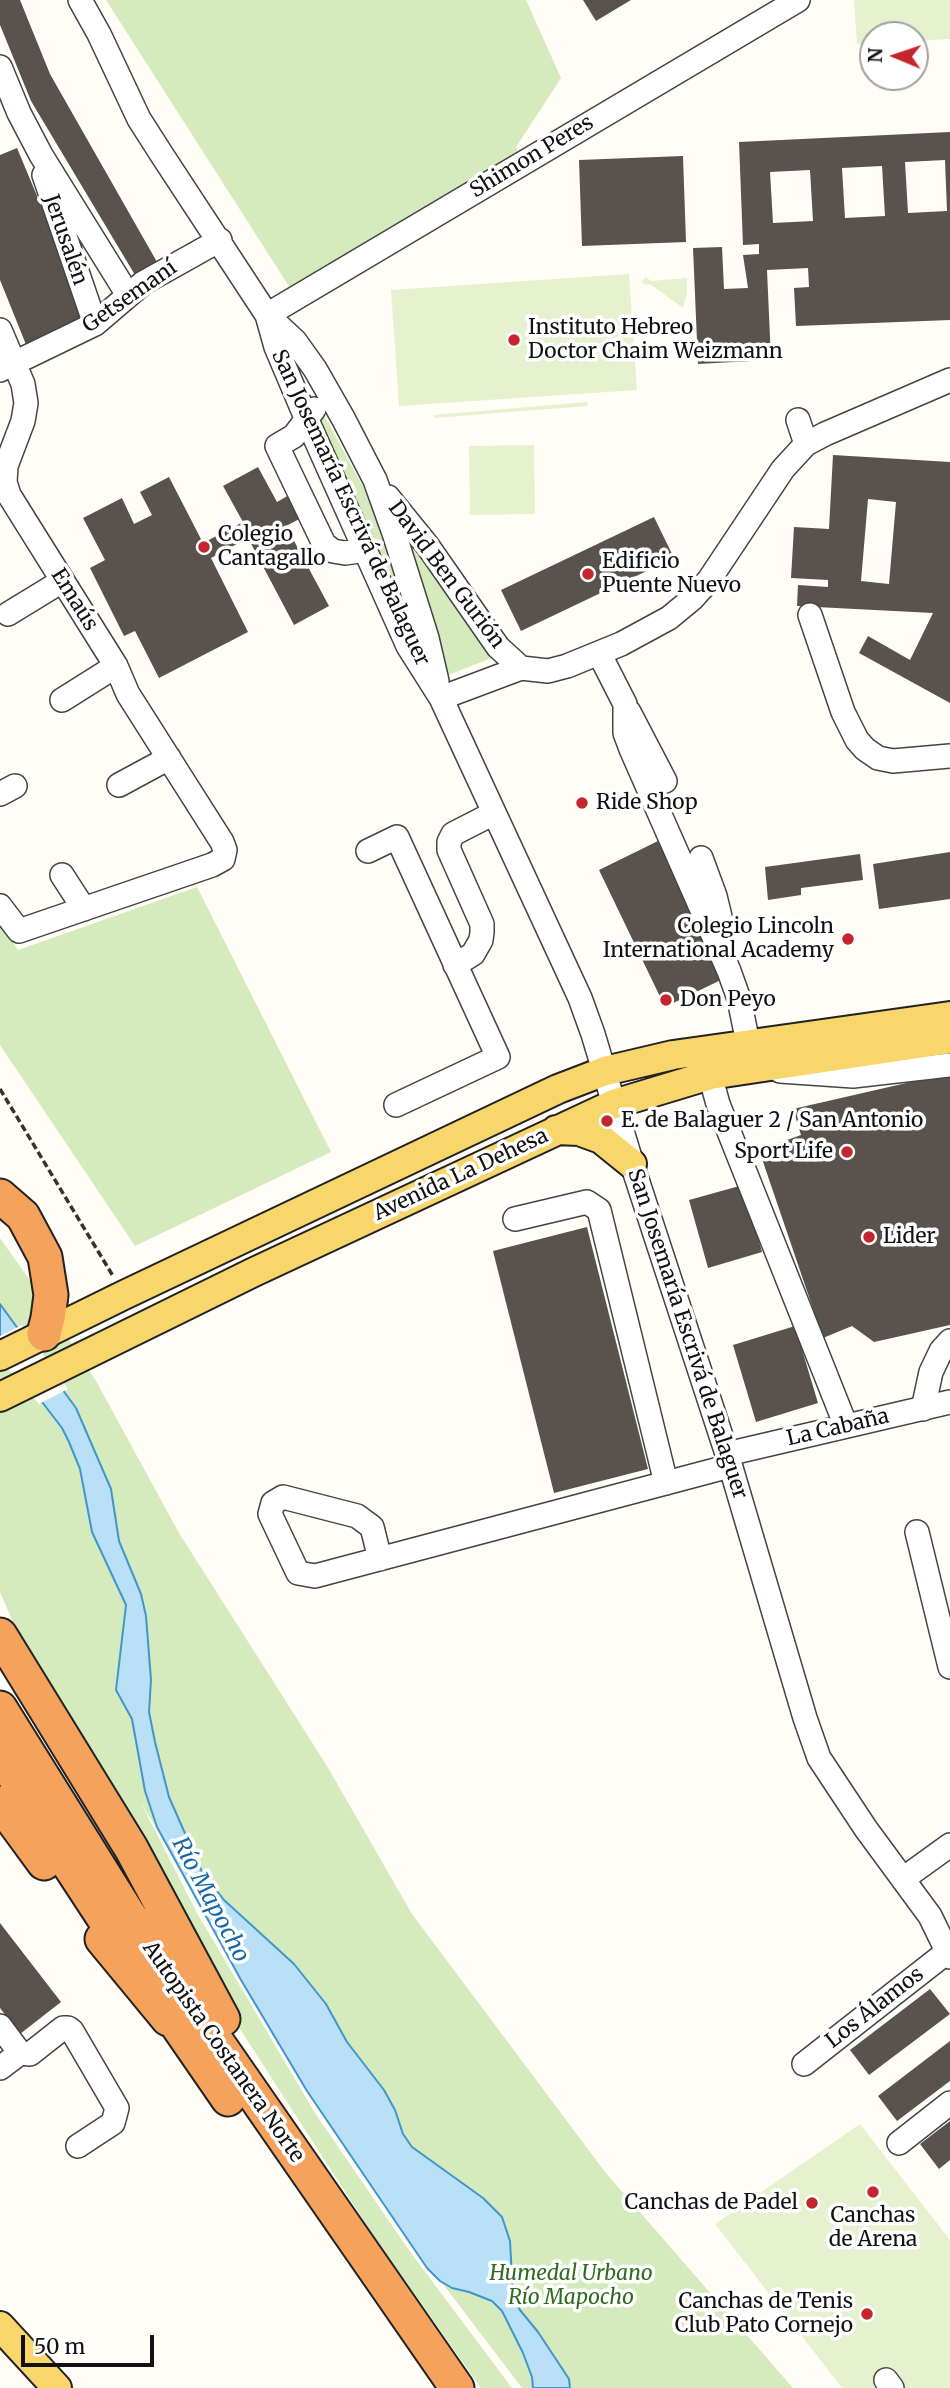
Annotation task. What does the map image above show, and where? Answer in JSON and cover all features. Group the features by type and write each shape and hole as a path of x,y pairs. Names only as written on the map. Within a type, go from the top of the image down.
{"highway":[{"path":"8,1203 29,1225 45,1257 51,1295 44,1334"},
{"path":"0,1635 131,1848 259,2080 299,2160"},
{"name":"Autopista Costanera Norte","path":"0,1708 129,1915 457,2388"},
{"name":"Autopista Costanera Norte","path":"0,1753 85,1890 189,2044 429,2388"},
{"path":"0,1802 88,1921 189,2044"}],"main road":[{"name":"Avenida La Dehesa","path":"0,1397 254,1272 614,1104 710,1075 748,1056 950,1016"},
{"name":"Avenida La Dehesa","path":"0,1356 546,1095 605,1071 654,1058 748,1056 950,1039"},
{"path":"556,1130 579,1131 601,1139 632,1164"},
{"path":"0,2326 57,2388"}],"street":[{"name":"San Josemaría Escrivá de Balaguer","path":"80,0 139,119 267,315 295,341 344,418 375,480 427,638 441,698"},
{"name":"Shimon Peres","path":"267,315 798,0"},
{"name":"Jerusalén","path":"0,67 19,113 41,155 128,295"},
{"name":"Jerusalén","path":"41,155 46,184 95,324"},
{"name":"Getsemaní","path":"7,367 95,324 143,283 220,240"},
{"name":"San Josemaría Escrivá de Balaguer","path":"267,315 276,347 307,420 408,646 441,698 580,998 729,1460 805,1718 820,1758 866,1829 930,1916 948,1955"},
{"name":"Emaús","path":"0,330 7,367 23,384 26,403 23,421 6,466 4,497 116,666 124,686 225,850 220,861 212,865 84,909"},
{"name":"David Ben Gurión","path":"441,698 521,668 548,671 568,666 669,618 709,580 791,458 806,444 950,380"},
{"path":"344,418 327,407 318,406 311,411 294,436 277,446 324,544 333,551 345,553 366,550"},
{"path":"799,420 806,444"},
{"name":"David Ben Gurión","path":"375,480 426,545 498,647 521,668"},
{"path":"8,614 62,581"},
{"path":"810,615 843,712 850,729 865,749 878,758 893,761 950,756"},
{"path":"599,653 665,781"},
{"path":"62,700 116,666"},
{"path":"625,704 625,733 631,749 739,999 748,1056 853,1076 950,1065"},
{"path":"120,786 169,758"},
{"path":"456,965 473,954 481,940 482,924 449,850 449,842 453,834 494,813"},
{"path":"368,851 397,837 498,1057 396,1105"},
{"path":"701,858 723,925 729,971"},
{"path":"0,906 19,930 84,909 62,875"},
{"path":"710,1075 718,1104 846,1426"},
{"path":"516,1219 587,1202 599,1210 666,1483"},
{"path":"923,1409 931,1372 941,1351 950,1341"},
{"name":"La Cabaña","path":"380,1559 372,1527 357,1516 283,1497 273,1503 270,1514 298,1573 315,1576 380,1559 666,1483 729,1460 846,1426 950,1402"},
{"path":"918,1532 939,1574 950,1667"},
{"path":"903,1879 950,1845"},
{"name":"Los Álamos","path":"804,2064 948,1955"},
{"path":"0,2026 20,2053"},
{"path":"0,2068 20,2053 30,2054 63,2028 72,2031 117,2108 113,2123 78,2146"},
{"path":"899,2143 950,2103"}],"path":[{"path":"0,1089 124,1295"}],"green space":[{"path":"106,0 526,0 561,78 516,147 523,171 299,302"},
{"path":"854,0 950,0 950,39 929,40 929,21 859,21 857,44"},
{"name":"Instituto Hebreo Doctor Chaim Weizmann","path":"629,274 637,390 399,406 391,290"},
{"path":"646,277 651,281 687,278 683,308 650,284 644,285 642,281"},
{"path":"587,402 588,406 434,418 434,415"},
{"path":"324,415 368,496 393,567 398,596 320,420"},
{"path":"534,445 535,514 470,515 469,446"},
{"path":"400,523 494,657 446,676"},
{"path":"197,887 331,1152 135,1246 0,1045 0,922 18,950"},
{"name":"Humedal Urbano Río Mapocho","path":"0,1238 96,1381 179,1533 327,1766 412,1914 605,2172 793,2388 522,2388 411,2242 141,1803 197,1913 315,2113 411,2253 512,2388 481,2388 375,2238 238,2026 167,1890 34,1671 0,1592"},
{"name":"Canchas de Tenis Club Pato Cornejo","path":"860,2124 950,2240 950,2388 842,2388 715,2224"}],"water":[{"name":"Río Mapocho","path":"0,1304 76,1408 111,1489 119,1541 141,1594 146,1616 151,1680 149,1712 155,1742 169,1797 202,1872 224,1900 294,1964 326,2004 347,2042 384,2090 395,2110 403,2134 412,2147 483,2198 502,2217 510,2241 513,2296 569,2379 570,2388 533,2388 523,2353 502,2311 492,2301 452,2288 427,2268 307,2091 241,1980 157,1827 145,1791 132,1719 116,1690 126,1605 92,1532 80,1469 62,1428 0,1355"}],"pier":[{"path":"22,1325 68,1389 39,1404 0,1360 0,1336"}],"building":[{"path":"0,0 20,0 50,74 157,262 135,275 31,101 0,25"},
{"path":"583,0 631,0 596,21"},
{"path":"950,132 950,320 796,326 794,288 809,287 808,268 767,270 771,360 698,364 693,248 722,247 724,289 748,288 743,255 759,254 759,244 743,245 739,142","holes":["945,160 947,211 908,213 905,162","882,166 885,216 845,218 842,168","810,170 813,221 773,223 770,172"]},
{"path":"17,148 88,318 27,347 0,280 0,155"},
{"path":"683,156 686,242 582,246 579,160"},
{"path":"833,455 950,462 950,703 859,653 868,636 910,660 933,613 797,606 798,585 828,587 828,580 791,578 794,527 829,529","holes":["868,499 896,502 889,584 861,581"]},
{"path":"258,467 277,502 296,491 309,514 286,526 329,606 294,625 248,538 211,558 248,632 159,678 135,631 124,636 90,568 105,560 83,518 122,498 134,524 152,515 140,492 169,477 203,543 243,522 223,486"},
{"name":"Edificio Puente Nuevo","path":"654,517 674,558 521,631 501,590"},
{"path":"658,841 725,978 665,1007 599,870"},
{"path":"950,852 950,899 879,909 873,864"},
{"path":"860,854 863,880 801,888 801,895 768,900 765,867"},
{"name":"Lider","path":"950,1073 950,1325 874,1342 852,1326 823,1338 759,1150 801,1135 793,1109"},
{"path":"743,1185 762,1252 708,1268 689,1200"},
{"path":"587,1227 648,1469 554,1493 493,1251"},
{"path":"795,1326 818,1403 756,1422 733,1345"},
{"path":"0,1923 61,2002 20,2034 0,2008"},
{"path":"930,1989 950,2014 869,2075 850,2050"},
{"path":"950,2041 950,2081 897,2121 878,2096"},
{"path":"950,2121 950,2160 939,2169 920,2144"}],"place":[{"name":"Instituto Hebreo Doctor Chaim Weizmann","path":"514,340"},
{"name":"Colegio Cantagallo","path":"204,547"},
{"name":"Edificio Puente Nuevo","path":"588,574"},
{"name":"Ride Shop","path":"582,803"},
{"name":"Colegio Lincoln International Academy","path":"848,939"},
{"name":"Don Peyo","path":"666,1000"},
{"name":"E. de Balaguer 2 / San Antonio","path":"607,1121"},
{"name":"Sport Life","path":"847,1152"},
{"name":"Lider","path":"869,1237"},
{"name":"Canchas de Arena","path":"873,2192"},
{"name":"Canchas de Padel","path":"812,2203"},
{"name":"Canchas de Tenis Club Pato Cornejo","path":"867,2314"}]}
